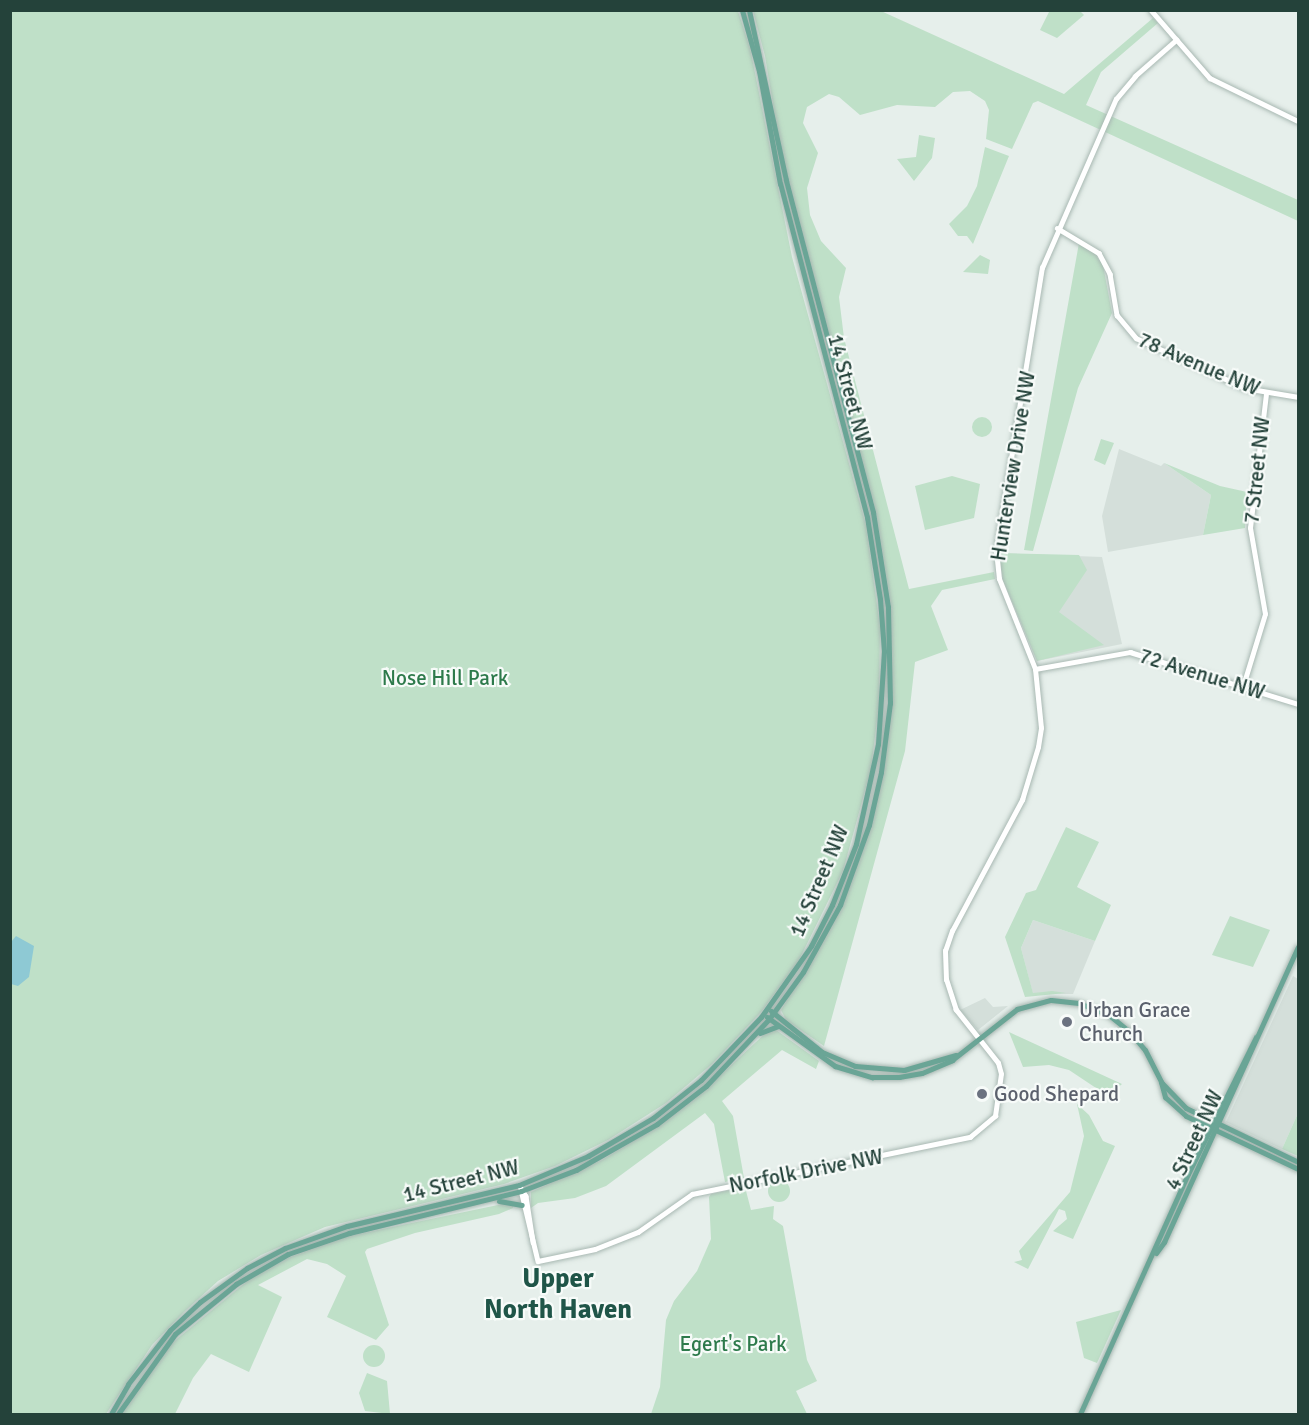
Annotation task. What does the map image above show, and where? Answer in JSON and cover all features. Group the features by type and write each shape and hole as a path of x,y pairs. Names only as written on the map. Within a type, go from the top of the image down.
{"main road":[{"name":"14 Street NW","path":"111,1414 128,1384 170,1330 200,1302 248,1268 285,1248 347,1226 521,1190 588,1156 653,1118 719,1063 766,1012 810,946 856,844 878,744 884,651 867,517 780,184 759,71 742,10"},
{"name":"14 Street NW","path":"118,1414 176,1334 252,1274 288,1254 349,1233 483,1202 521,1190 576,1170 649,1129 706,1086 772,1016 817,950 840,905 869,825 885,743 891,649 883,562 873,512 786,180 749,10"},
{"name":"4 Street NW","path":"1154,1254 1162,1246 1215,1126 1299,947"},
{"path":"772,1016 778,1026 825,1061 872,1077 922,1073 956,1054 1000,1019 1022,1007 1051,1000 1073,1001 1102,1012 1129,1031 1145,1050 1170,1103 1196,1121 1215,1126 1299,1162"},
{"path":"780,1005 780,1015 790,1027"},
{"path":"766,1012 833,1058 868,1069 904,1070 956,1054"},
{"path":"746,1046 763,1030 778,1026"},
{"path":"1161,1082 1181,1104 1215,1126 1299,1169"},
{"path":"1196,1121 1206,1138"},
{"name":"4 Street NW","path":"1080,1414 1206,1138 1215,1126"},
{"path":"483,1202 508,1200 522,1205"}],"street":[{"path":"1151,10 1214,81 1299,120"},
{"name":"Hunterview Drive NW","path":"977,1039 948,993 945,951 1031,777 1041,728 1035,669 999,579 996,550 1042,268 1057,228 1116,99 1135,76 1176,40"},
{"name":"78 Avenue NW","path":"1057,228 1088,244 1106,262 1116,315 1131,334 1245,388 1299,397"},
{"name":"7 Street NW","path":"1243,686 1265,614 1250,528 1266,393"},
{"name":"72 Avenue NW","path":"1035,669 1126,651 1299,704"},
{"name":"Norfolk Drive NW","path":"533,1245 538,1261 595,1249 638,1232 692,1194 970,1137 995,1116 1001,1074 994,1054 977,1039"},
{"path":"521,1190 522,1205 533,1245"},
{"path":"521,1190 526,1196 533,1245"}],"shaded area":[{"path":"1119,449 1161,466 1164,463 1211,495 1203,535 1108,552 1102,516"},
{"path":"999,553 1102,557 1122,644 1037,661 1003,580"},
{"path":"1033,920 1095,941 1073,994 1033,994 1021,948"},
{"path":"1293,976 1298,979 1298,1113 1282,1149 1226,1122"},
{"path":"985,998 993,1007 1008,1006 978,1030 960,1010"}],"green space":[{"path":"1050,10 1080,11 1084,15 1057,38 1040,30"},
{"name":"Nose Hill Park","path":"10,11 738,11 750,48 792,257 866,525 880,627 879,704 871,769 843,871 799,960 762,1011 712,1064 666,1103 608,1140 555,1166 504,1184 325,1227 261,1255 218,1281 185,1311 152,1345 106,1414 11,1414"},
{"path":"753,11 881,11 1064,94 1153,18 1158,23 1101,72 1086,105 1298,200 1298,221 1038,101 1033,103 1012,149 986,139 989,110 985,101 970,91 953,92 935,107 897,105 860,115 839,97 829,94 807,107 803,123 818,153 807,188 810,215 821,241 846,268 839,297 844,338 909,589 994,572 995,579 942,590 931,606 948,650 915,662 905,751 824,1046 786,1020 781,1010 842,907 872,824 884,773 892,704 891,606 876,512 780,147 765,56"},
{"path":"919,135 935,138 932,158 914,181 897,159 916,157"},
{"path":"985,147 1009,156 973,244 967,236 958,236 949,224 967,206 977,186"},
{"path":"1079,243 1092,250 1103,265 1112,313 1078,388 1033,551 1024,550"},
{"path":"980,255 990,260 988,274 963,272"},
{"path":"982,417 989,420 992,427 989,434 982,437 975,434 972,427 975,420"},
{"path":"1101,439 1114,443 1105,465 1094,460"},
{"path":"1164,463 1220,486 1247,492 1245,528 1203,535 1211,495"},
{"path":"952,476 980,484 974,518 925,530 915,486"},
{"path":"999,553 1079,555 1087,570 1059,612 1104,645 1037,661 1003,580"},
{"path":"1066,827 1099,842 1077,887 1111,905 1095,941 1033,920 1021,948 1033,993 1052,991 1066,993 1025,997 1005,937 1026,893 1036,890"},
{"path":"1230,916 1270,930 1253,967 1212,955"},
{"path":"772,1027 819,1061 816,1069 782,1050 722,1101 733,1116 744,1178 725,1182 714,1124 705,1113 606,1186 575,1198 538,1203 531,1208 531,1192 602,1160 648,1132 695,1099"},
{"path":"1009,1032 1122,1084 1108,1096 1069,1070 1049,1065 1023,1067"},
{"path":"1077,1104 1089,1115 1103,1141 1115,1146 1073,1239 1053,1231 1067,1219 1065,1211 1059,1209 1028,1269 1014,1262 1022,1260 1019,1251 1070,1192 1084,1136"},
{"path":"1298,1113 1298,1156 1282,1149"},
{"path":"779,1180 787,1183 790,1191 787,1199 779,1202 771,1199 768,1191 771,1183"},
{"name":"Egert's Park","path":"745,1187 751,1210 774,1206 773,1219 783,1226 807,1360 817,1381 796,1391 807,1414 651,1414 660,1387 666,1320 674,1301 697,1271 711,1239 709,1197 711,1194"},
{"path":"513,1202 513,1208 499,1214 415,1233 367,1249 365,1252 389,1325 376,1340 327,1317 346,1276 327,1264 307,1259 258,1285 282,1297 249,1372 211,1354 193,1378 175,1414 122,1414 171,1344 251,1278 290,1257 349,1236"},
{"path":"1121,1310 1097,1363 1084,1358 1076,1322"},
{"path":"374,1345 382,1348 385,1356 382,1364 374,1367 366,1364 363,1356 366,1348"},
{"path":"367,1373 387,1381 390,1414 365,1411 359,1393"}],"water":[{"path":"16,936 34,946 29,977 18,986 11,984 11,942"}],"place":[{"name":"Urban Grace Church","path":"1067,1022"},
{"name":"Good Shepard","path":"982,1094"}],"district":[{"name":"Upper North Haven","path":"558,1294"}]}
